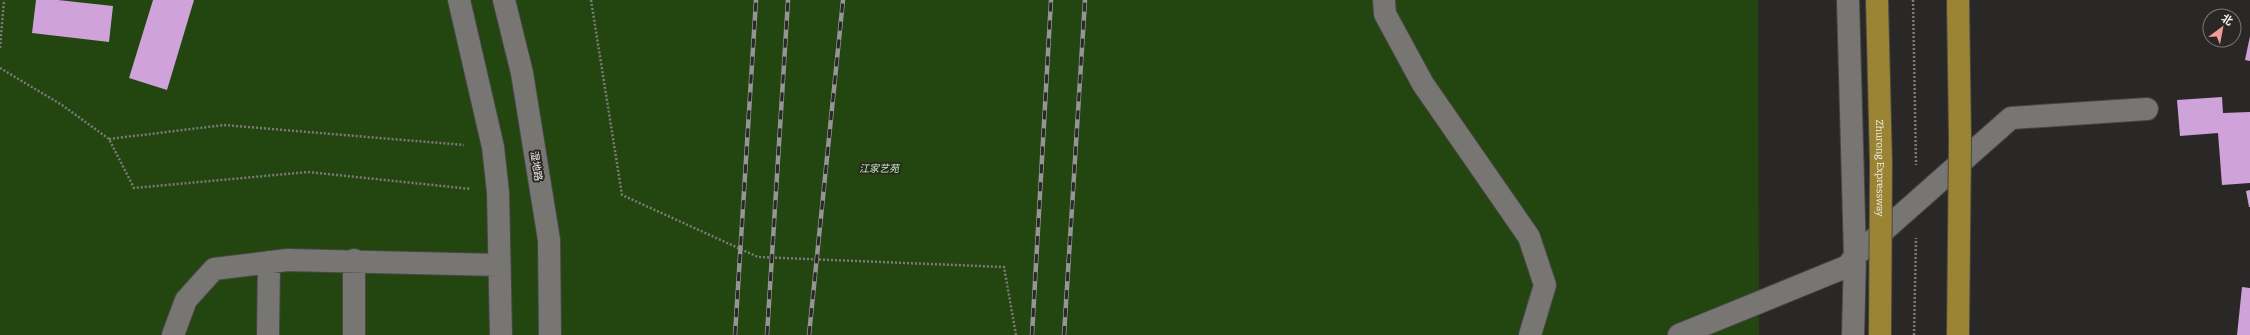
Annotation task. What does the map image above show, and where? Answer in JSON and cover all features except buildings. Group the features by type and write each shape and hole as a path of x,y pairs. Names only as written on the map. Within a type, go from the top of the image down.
{"highway":[{"name":"Zhurong Expressway","path":"1877,0 1881,164 1880,335"},
{"path":"1958,0 1960,147 1958,335"}],"street":[{"path":"460,0 493,147 498,192 501,335"},
{"name":"湿地路","path":"504,0 522,73 549,240 550,335"},
{"path":"1384,0 1385,14 1423,84 1529,237 1545,286 1530,335"},
{"path":"1848,0 1855,256 1853,335"},
{"path":"1679,335 1848,266 1855,256 2010,118 2147,109"},
{"path":"173,335 186,300 214,269 287,260 354,260 500,265"},
{"path":"354,260 354,335"},
{"path":"268,335 269,262"}],"path":[{"path":"0,48 4,0"},
{"path":"591,0 622,195 758,257 1004,267 1016,335"},
{"path":"0,68 62,105 108,139 134,188 308,172 498,192"},
{"path":"108,139 224,125 493,147"}],"green space":[{"name":"江家艺苑","path":"0,0 1758,0 1759,335 0,335"}],"railway":[{"path":"735,335 756,0"},
{"path":"767,335 788,0"},
{"path":"809,335 843,0"},
{"path":"1032,335 1051,0"},
{"path":"1064,335 1085,0"}]}
